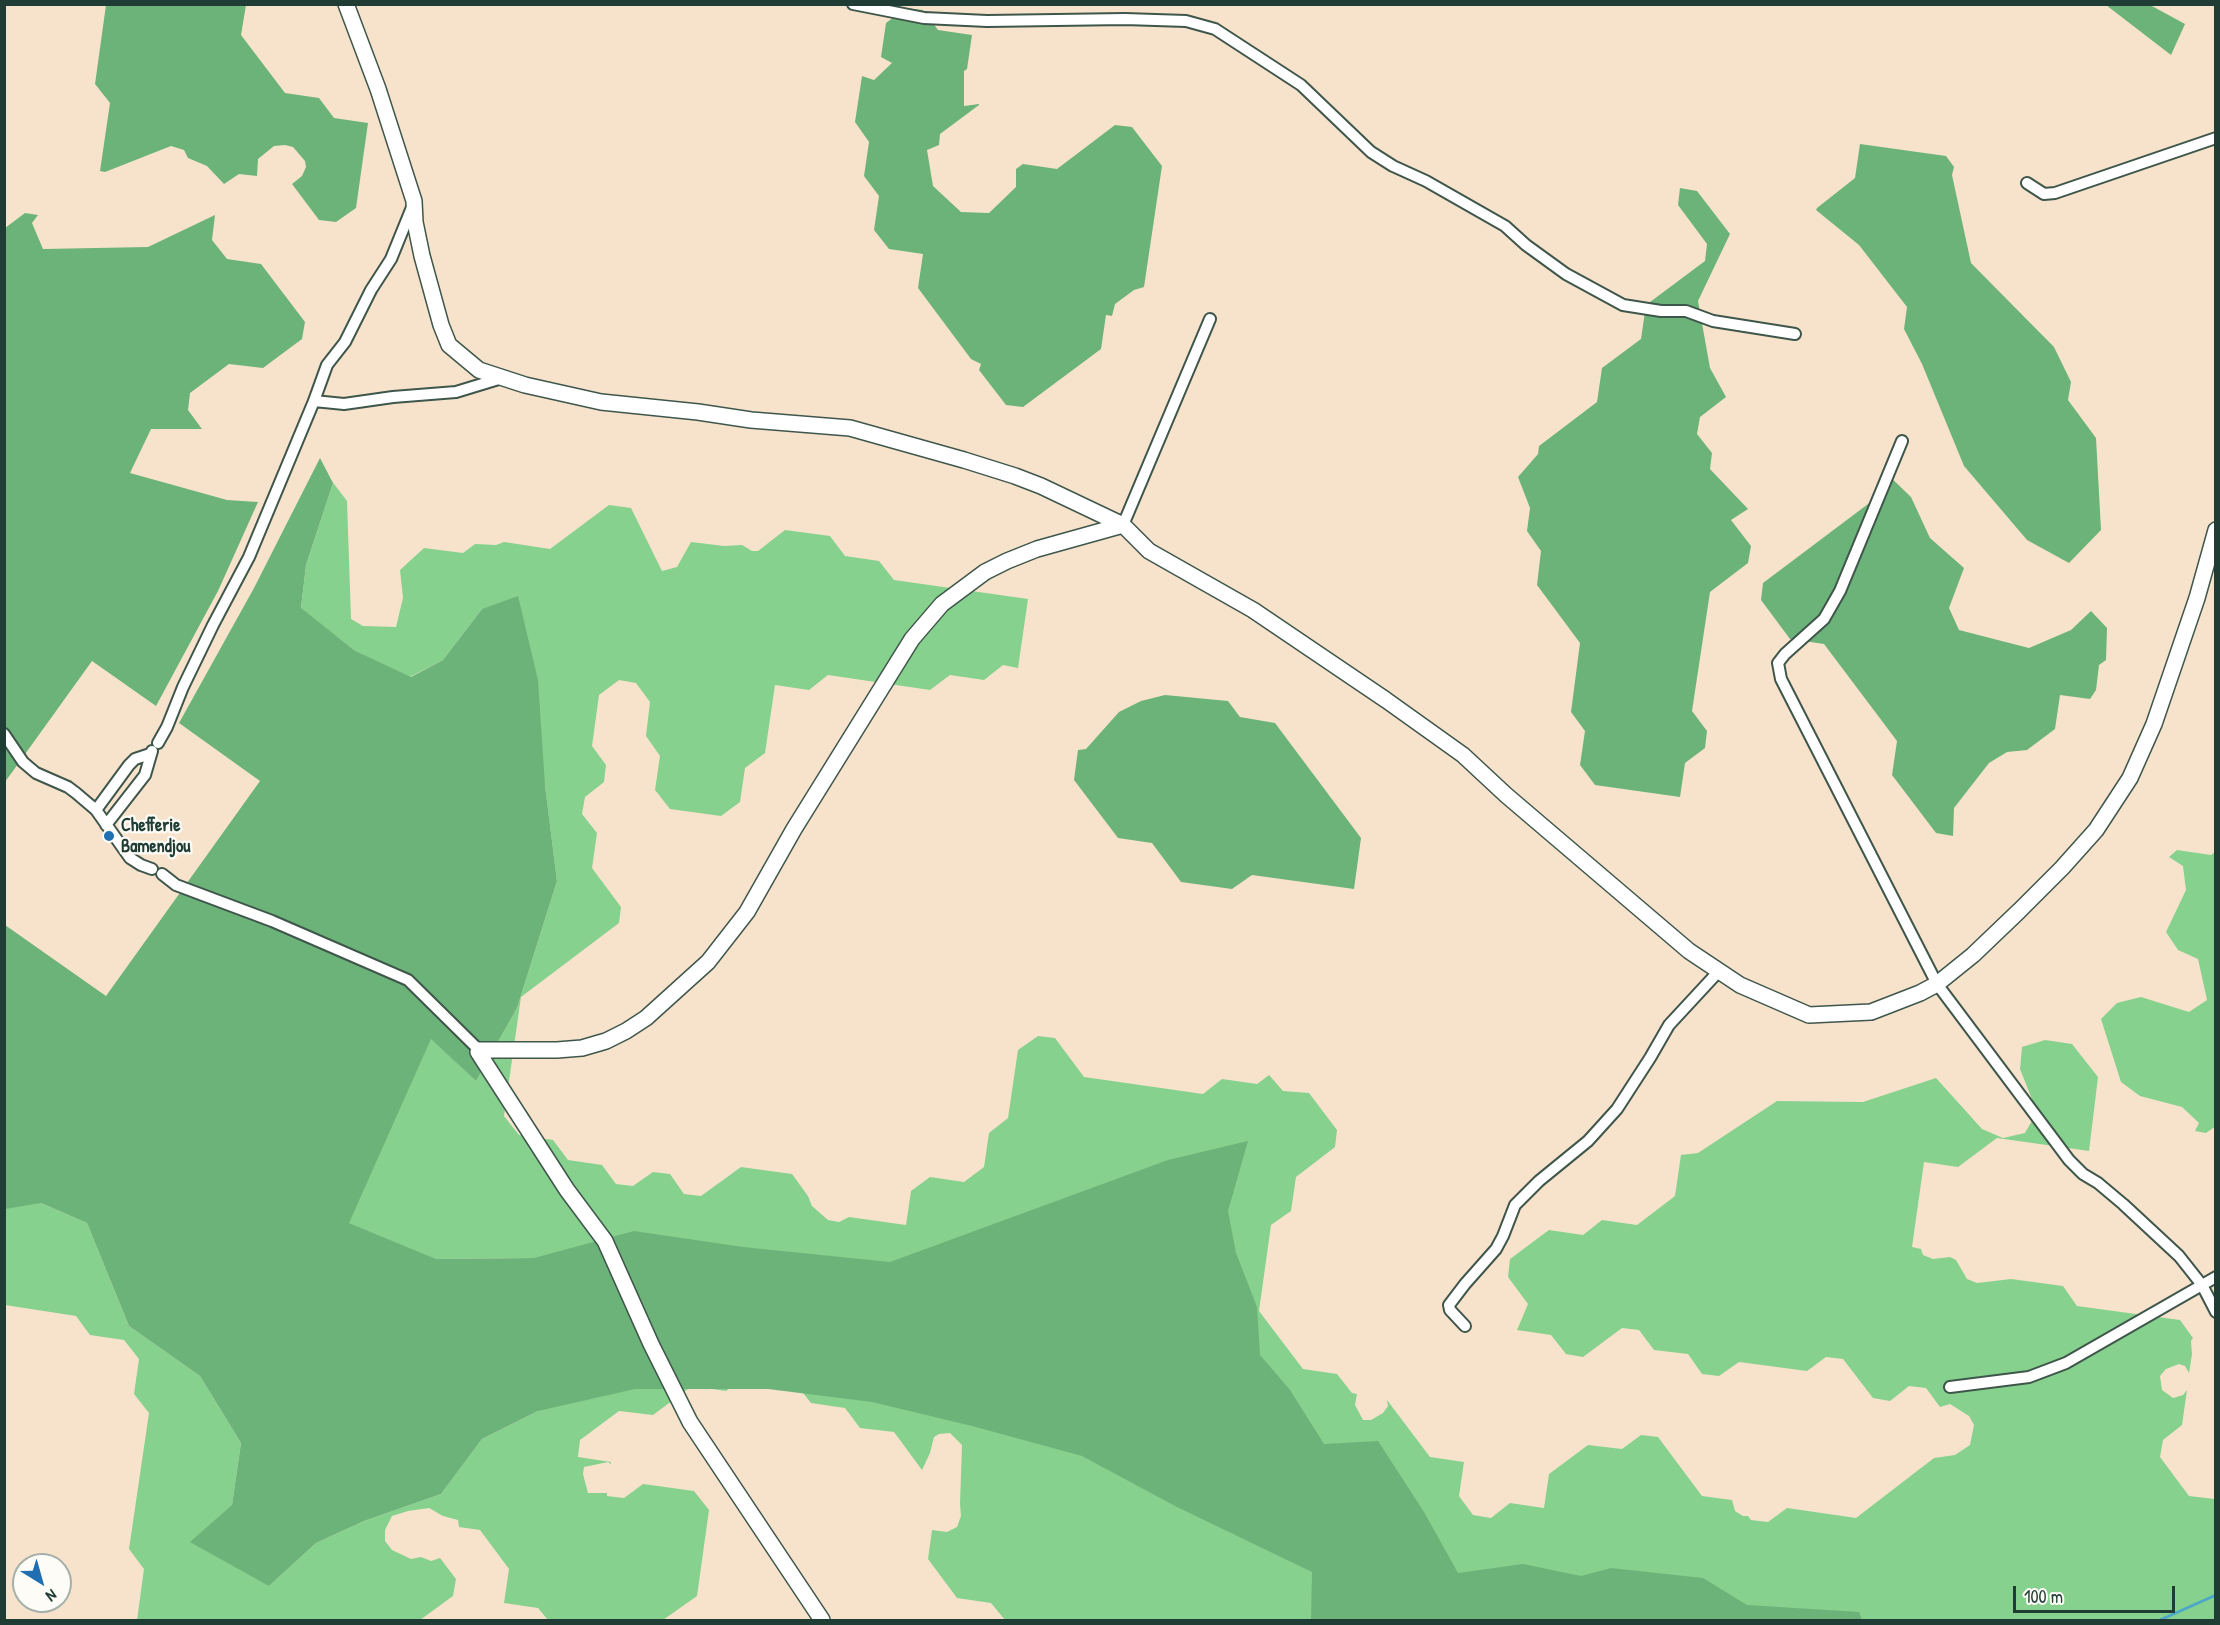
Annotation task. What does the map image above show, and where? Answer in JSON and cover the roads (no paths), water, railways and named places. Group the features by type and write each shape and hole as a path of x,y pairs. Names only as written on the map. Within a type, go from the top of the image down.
{"main road":[{"path":"346,4 378,89 414,201 415,222 422,256 438,316 449,345 463,359 479,370 502,378 555,393 601,402 698,411 751,420 850,428 1015,476 1123,525 1149,551 1253,610 1463,755 1506,795 1689,951 1740,985 1809,1015 1870,1012 1937,984 1991,939 2062,868 2096,830 2130,778 2154,724 2197,598 2216,530"},
{"path":"822,1620 690,1422 651,1344 605,1241 567,1190 479,1050 582,1048 616,1036 646,1018 708,962 741,921 794,829 912,639 942,604 985,572 1007,561 1037,549 1123,525"}],"street":[{"path":"853,4 924,18 987,21 1125,19 1186,21 1215,29 1301,86 1371,152 1505,226 1526,245 1566,274 1623,305 1660,311 1686,311 1713,321 1795,334"},
{"path":"2027,183 2043,194 2055,193 2216,138"},
{"path":"106,825 145,775 154,749 167,727 183,687 249,557 327,365 345,342 371,290 391,259 414,201"},
{"path":"1123,525 1210,319"},
{"path":"314,401 344,404 456,392 502,378"},
{"path":"1902,441 1840,591 1824,619 1778,663 1781,679 1937,984 2069,1160 2083,1174 2123,1204 2179,1256 2202,1285 2216,1312"},
{"path":"4,734 23,762 36,773 68,787 96,810 130,858 157,871 176,885 272,921 408,980 479,1050"},
{"path":"96,810 129,765 135,759 154,749"},
{"path":"1465,1326 1450,1310 1449,1305 1496,1249 1515,1205 1539,1181 1588,1141 1617,1108 1650,1059 1669,1025 1719,971"},
{"path":"1950,1387 2030,1377 2048,1371 2066,1363 2216,1276"}],"waterway":[{"path":"2160,1620 2216,1595"}],"place":[{"name":"Chefferie Bamendjou","path":"109,836"}]}
